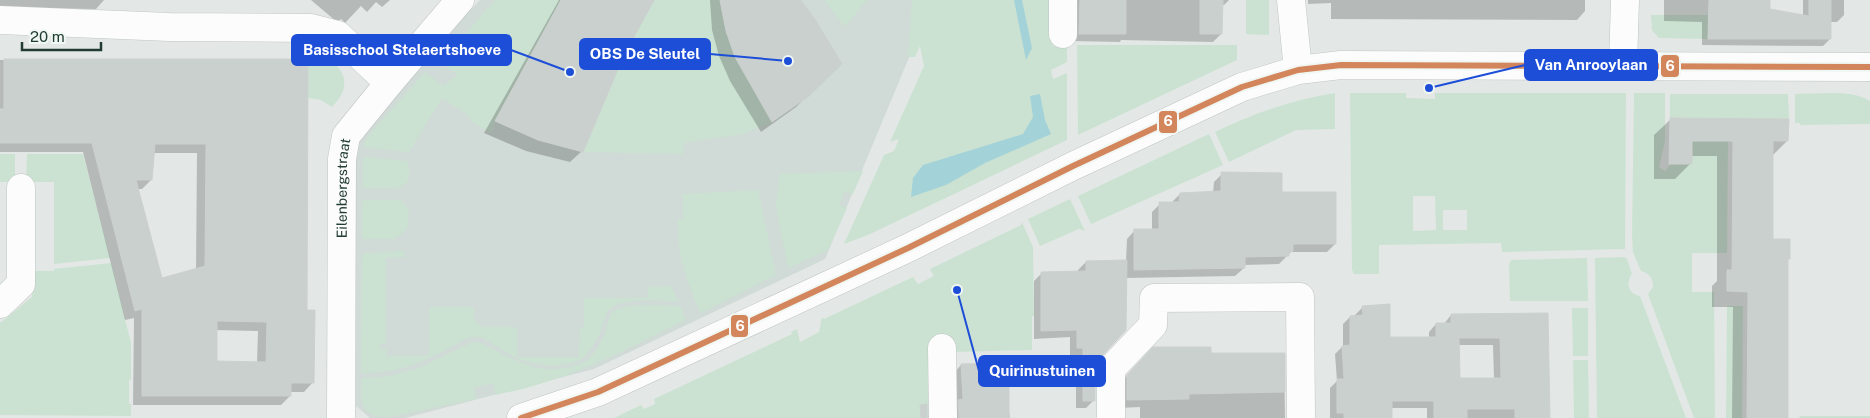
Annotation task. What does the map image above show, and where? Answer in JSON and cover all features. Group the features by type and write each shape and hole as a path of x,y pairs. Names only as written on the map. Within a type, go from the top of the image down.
{"street":[{"name":"Eilenbergstraat","path":"341,418 342,159 346,136 460,0"},
{"path":"1063,0 1063,34"},
{"path":"1291,0 1298,70"},
{"path":"1623,65 1625,0"},
{"path":"0,20 169,27 311,28 338,35 389,83"},
{"path":"521,418 598,392 1242,87 1298,70 1341,65 1870,67"},
{"path":"0,304 20,284 21,188"},
{"path":"1112,418 1111,369 1153,325 1154,298 1300,297 1301,418"},
{"path":"942,348 943,418"}],"shaded area":[{"path":"480,0 933,0 825,259 594,369 405,418 370,418 356,406 356,147 371,117"}],"green space":[{"path":"495,0 561,0 495,121 492,133 472,122 468,115 442,98 409,152 363,147 367,137 425,72 443,86 458,75 440,62"},
{"path":"655,0 721,0 733,50 772,122 742,134 684,143 683,154 583,152 624,55"},
{"path":"824,0 867,0 845,27"},
{"path":"912,0 1052,0 1053,46 1067,46 1067,62 1051,70 1053,79 1067,73 1067,140 868,235 844,244 884,155 894,151 899,139 890,142 924,66 920,46 915,57 908,57"},
{"path":"1246,0 1269,0 1269,35 1246,34"},
{"path":"1651,15 1708,15 1708,39 1659,38 1652,30"},
{"path":"1077,45 1237,45 1237,60 1078,135"},
{"path":"308,51 327,58 339,68 342,74 344,80 343,90 332,107 321,100 308,98"},
{"path":"1335,93 1335,129 1296,130 1229,162 1215,132 1274,108 1304,99"},
{"path":"1350,93 1406,93 1406,98 1435,99 1435,93 1626,93 1625,249 1502,252 1501,243 1379,245 1379,274 1354,274 1352,270","holes":["1413,196 1435,196 1436,230 1413,231","1443,210 1467,210 1467,230 1443,230"]},
{"path":"1634,93 1665,93 1665,141 1659,167 1665,171 1692,141 1728,141 1727,253 1692,253 1692,292 1714,292 1715,418 1694,418 1648,294 1653,287 1652,281 1646,273 1641,271 1633,252"},
{"path":"1834,93 1863,97 1870,101 1870,124 1800,125 1800,123 1795,123 1795,94"},
{"path":"1670,94 1788,94 1789,119 1670,118"},
{"path":"1209,134 1223,165 1091,224 1078,196"},
{"path":"0,154 15,154 15,182 0,182"},
{"path":"27,154 83,154 110,258 54,264 54,182 26,182"},
{"path":"363,157 408,161 409,175 407,183 397,188 363,188"},
{"path":"863,171 853,194 845,191 839,205 847,208 828,250 788,268 776,206 780,174"},
{"path":"758,190 776,275 701,313 687,279 679,245 678,220 682,218 683,220 683,194"},
{"path":"1070,199 1085,231 1079,229 1040,246 1028,219"},
{"path":"364,200 398,200 404,202 409,212 407,229 395,239 362,239 362,202"},
{"path":"1022,222 1033,247 1034,316 1032,316 1032,350 953,352 936,418 614,418 641,405 644,409 655,404 654,399 792,334 791,332 797,329 800,342 819,332 822,317 824,319 913,277 918,284 934,276 930,269 1021,225"},
{"path":"401,250 405,252 405,257 386,258 386,344 380,344 380,349 386,349 386,356 429,356 429,309 431,307 472,307 474,309 474,320 481,327 515,327 517,329 517,357 579,357 580,327 584,327 584,298 648,298 648,287 671,285 678,302 637,301 620,303 614,306 607,312 601,331 587,354 582,359 567,364 542,365 519,359 483,338 475,337 467,338 442,352 404,368 376,373 361,373 362,255 364,253"},
{"path":"1624,257 1627,259 1632,274 1629,288 1633,293 1640,296 1686,418 1597,418 1595,258"},
{"path":"1587,258 1588,301 1510,301 1509,265 1511,260"},
{"path":"111,263 131,343 129,404 131,404 131,416 0,415 0,323 32,297 34,271 54,271 54,269"},
{"path":"629,306 680,306 686,320 611,356 553,380 496,395 493,383 474,388 476,399 389,417 372,415 367,411 362,401 362,378 385,377 419,368 475,341 522,363 538,368 555,369 579,364 590,358 597,348 612,313"},
{"path":"1727,306 1743,306 1742,418 1726,418"},
{"path":"1572,308 1588,308 1588,356 1573,356"},
{"path":"1573,360 1588,360 1589,418 1574,418"},
{"path":"1799,416 1870,416 1870,418 1800,418"}],"water":[{"path":"1014,0 1022,0 1032,48 1026,60"},
{"path":"1040,94 1045,120 1051,134 985,163 946,185 911,197 913,178 923,165 1023,134 1033,117 1030,96"}],"building":[{"path":"561,0 654,0 624,55 583,152 538,140 495,121"},
{"path":"720,0 801,0 842,64 809,96 772,122 735,57 726,31"},
{"path":"1080,0 1126,0 1126,34 1079,34"},
{"path":"1200,0 1223,0 1222,34 1200,34"},
{"path":"1709,0 1770,0 1770,9 1809,16 1809,0 1831,0 1831,39 1708,39"},
{"path":"4,59 308,59 307,310 315,310 314,383 291,383 291,396 142,396 142,309 135,311 92,143 0,143 0,109 4,109","holes":["155,144 206,144 205,266 162,278 136,180 152,180","217,321 267,322 266,362 217,361"]},
{"path":"1670,118 1789,119 1788,141 1773,141 1773,239 1790,239 1790,259 1788,259 1788,418 1747,418 1748,292 1727,291 1727,270 1732,270 1733,141 1692,141 1692,164 1669,164"},
{"path":"1221,172 1282,173 1282,192 1336,192 1336,244 1293,244 1293,251 1289,252 1289,256 1245,257 1245,268 1134,270 1134,229 1159,229 1159,202 1179,202 1180,193 1221,191"},
{"path":"1127,260 1126,330 1099,359 1095,369 1095,401 1083,401 1083,348 1077,348 1077,330 1041,331 1041,272 1086,271 1086,261"},
{"path":"1390,304 1390,337 1436,337 1436,323 1451,323 1451,314 1548,313 1550,418 1515,418 1515,409 1467,409 1467,418 1434,418 1434,401 1392,401 1392,418 1344,418 1344,413 1337,413 1337,379 1344,379 1342,346 1350,345 1350,316 1363,315 1362,306","holes":["1459,338 1500,338 1501,378 1460,378"]},
{"path":"1153,347 1211,347 1211,353 1285,353 1285,392 1189,394 1189,399 1127,400 1127,375"},
{"path":"1009,363 1009,418 959,418 958,400 963,399 961,364"},
{"path":"927,404 927,418 921,418 920,405"}],"transit line":[{"name":"6","path":"521,418 598,392 908,248 1073,166 1242,87 1298,70 1341,65 1870,67"}],"place":[{"name":"OBS De Sleutel","path":"788,61"},
{"name":"Basisschool Stelaertshoeve","path":"570,72"},
{"name":"Van Anrooylaan","path":"1429,88"},
{"name":"Quirinustuinen","path":"957,290"}]}
